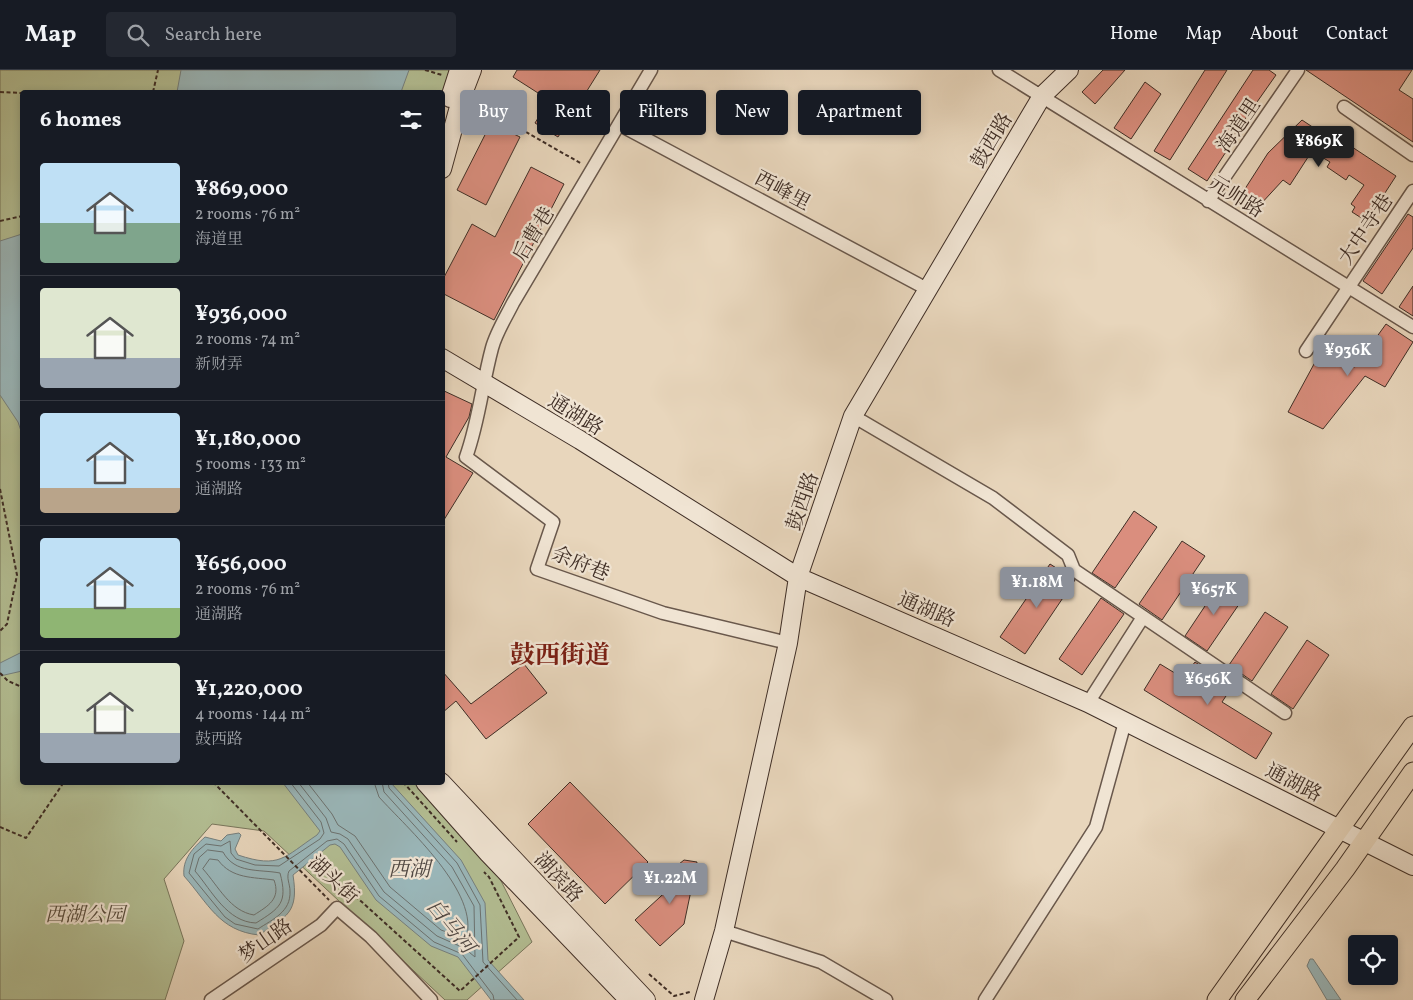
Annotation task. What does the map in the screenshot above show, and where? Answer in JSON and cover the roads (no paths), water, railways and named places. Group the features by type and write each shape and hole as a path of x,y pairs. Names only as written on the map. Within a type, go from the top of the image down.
{"main road":[{"path":"1217,1000 1413,726"},
{"path":"1245,1000 1365,841 1413,772"}],"street":[{"path":"445,159 462,96 472,70"},
{"name":"后曹巷","path":"640,90 651,70"},
{"name":"元帅路","path":"999,70 1413,327"},
{"name":"鼓西路","path":"704,1000 724,931 788,643 798,576 853,416 1042,96 1069,70"},
{"name":"海道里","path":"1208,201 1298,70"},
{"path":"445,111 452,73"},
{"path":"1344,107 1413,155"},
{"name":"后曹巷","path":"476,428 492,347 513,303 620,125"},
{"name":"西峰里","path":"639,135 927,289"},
{"name":"大中寺巷","path":"1306,351 1413,191"},
{"name":"通湖路","path":"445,360 580,440 798,576 1088,702 1413,866"},
{"path":"853,416 993,498 1068,555 1074,570 1286,713"},
{"name":"余府巷","path":"476,428 466,457 553,522 537,569 662,614 788,643"},
{"path":"1088,702 1143,617"},
{"path":"985,1000 1096,827 1125,722"},
{"name":"湖滨路","path":"428,785 488,854 629,1000"},
{"name":"湖滨路","path":"444,785 646,1000"},
{"name":"梦山路","path":"211,1000 320,924 337,908"},
{"name":"湖头街","path":"337,908 371,937 431,1000"},
{"path":"724,931 822,962 886,1000"}],"water":[{"path":"181,70 409,70 402,90 177,90"},
{"path":"20,235 20,428 0,395 0,241"},
{"path":"20,653 20,671 0,676 0,663"},
{"name":"西湖","path":"285,785 393,785 461,860 485,903 488,960 524,1000 491,1000 458,957 431,946 376,900 340,847 335,844 330,845 293,875 294,898 289,912 284,918 259,935 234,928 224,922 184,876 187,859 205,837 221,841 227,835 239,833 241,835 235,849 238,855 263,861 273,861 289,855 320,831"},
{"path":"1310,959 1313,959 1341,1000 1327,1000 1307,966"}],"district":[{"name":"鼓西街道","path":"560,654"}],"park label":[{"name":"西湖公园","path":"85,914"}],"water label":[{"name":"白马河","path":"451,926"}]}
